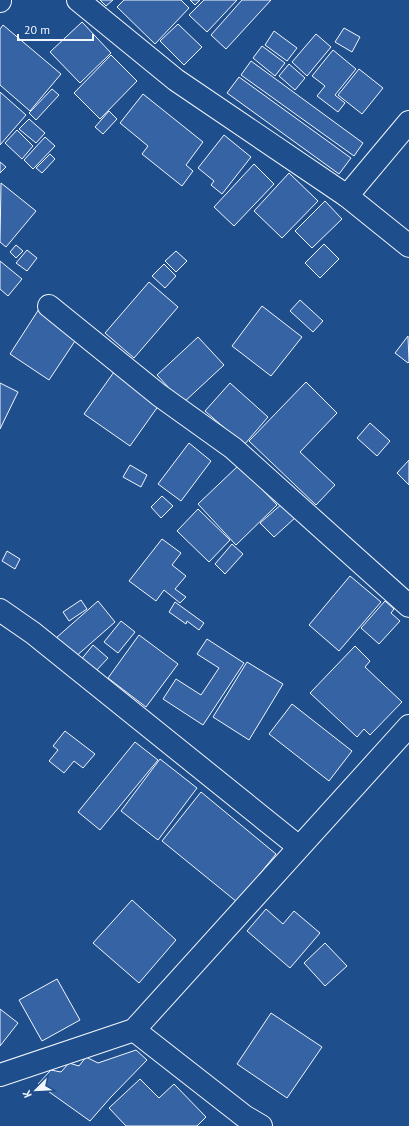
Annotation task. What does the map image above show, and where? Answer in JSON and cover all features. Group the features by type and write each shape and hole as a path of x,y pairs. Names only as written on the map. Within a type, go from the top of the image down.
{"street":[{"path":"78,0 176,80 347,196 409,246"},
{"path":"347,196 409,122"},
{"path":"49,306 159,396 233,448 409,606"},
{"path":"0,610 33,633 299,847"},
{"path":"0,1075 134,1030 409,726"},
{"path":"134,1030 244,1116 261,1126"}],"building":[{"path":"100,0 113,0 106,6"},
{"path":"124,0 181,0 189,8 155,44 117,7"},
{"path":"190,0 200,0 195,5"},
{"path":"204,0 237,0 207,32 189,15"},
{"path":"242,0 271,0 226,49 211,35"},
{"path":"82,22 111,53 80,83 50,52"},
{"path":"178,24 202,47 184,65 160,41"},
{"path":"3,25 61,74 30,111 0,85 0,29"},
{"path":"344,28 360,37 352,52 335,42"},
{"path":"274,31 297,48 287,61 265,45"},
{"path":"316,34 331,47 307,76 292,62"},
{"path":"262,46 285,63 275,76 253,58"},
{"path":"333,50 356,69 335,95 345,103 338,112 317,96 325,86 312,76"},
{"path":"111,55 137,81 100,119 74,93"},
{"path":"251,61 363,143 354,156 241,75"},
{"path":"289,64 305,78 295,90 279,76"},
{"path":"359,69 383,88 362,114 338,95"},
{"path":"239,77 351,158 339,174 227,93"},
{"path":"52,89 59,95 36,120 29,113"},
{"path":"0,92 26,115 0,145"},
{"path":"143,94 203,142 186,165 193,171 182,186 142,154 148,146 120,123"},
{"path":"109,111 117,119 103,134 95,127"},
{"path":"29,119 45,133 36,143 19,129"},
{"path":"17,130 33,146 22,159 5,143"},
{"path":"224,135 251,157 222,194 211,185 214,181 198,168"},
{"path":"45,137 55,146 33,169 24,160"},
{"path":"50,154 55,159 42,173 36,168"},
{"path":"0,162 6,167 0,173"},
{"path":"254,164 274,184 234,226 214,207"},
{"path":"289,173 318,201 282,238 254,211"},
{"path":"1,183 36,211 6,247 0,242"},
{"path":"325,201 342,219 312,248 295,231"},
{"path":"324,244 339,259 320,278 305,263"},
{"path":"16,245 23,251 16,258 10,252"},
{"path":"27,250 37,258 27,271 16,263"},
{"path":"176,251 187,261 176,272 165,261"},
{"path":"0,261 22,279 8,296 0,289"},
{"path":"164,264 176,276 165,288 152,276"},
{"path":"149,282 178,307 134,358 105,333"},
{"path":"300,300 323,321 313,332 290,311"},
{"path":"262,306 302,337 271,376 232,346"},
{"path":"39,309 79,335 49,380 10,354"},
{"path":"408,336 409,362 408,363 395,353"},
{"path":"198,337 224,365 183,403 157,375"},
{"path":"114,372 159,405 130,446 84,414"},
{"path":"306,382 337,413 300,452 335,485 316,505 249,441"},
{"path":"0,383 18,392 0,429"},
{"path":"230,383 268,417 244,445 205,411"},
{"path":"370,423 390,441 377,456 357,438"},
{"path":"189,443 211,461 181,501 158,484"},
{"path":"409,460 409,485 397,473"},
{"path":"130,465 147,475 141,487 123,477"},
{"path":"239,465 277,505 236,545 198,504"},
{"path":"162,496 173,506 161,518 151,507"},
{"path":"283,503 296,517 274,537 260,523"},
{"path":"198,509 230,540 209,562 177,531"},
{"path":"162,539 181,553 172,565 186,576 175,589 186,597 180,603 164,590 156,601 129,581"},
{"path":"232,544 243,554 225,574 215,564"},
{"path":"7,551 20,559 15,569 2,561"},
{"path":"350,576 381,602 339,651 309,625"},
{"path":"81,600 87,609 69,621 63,612"},
{"path":"98,601 115,622 74,658 56,638"},
{"path":"385,601 394,609 391,613 400,621 379,644 361,628"},
{"path":"175,602 204,623 199,630 187,621 186,624 169,612"},
{"path":"121,621 135,632 118,653 104,642"},
{"path":"139,635 178,664 146,707 108,678"},
{"path":"207,639 244,663 203,725 163,699 176,679 201,695 219,668 197,654"},
{"path":"93,645 108,658 94,673 80,661"},
{"path":"355,646 370,661 365,667 402,702 370,735 364,729 357,737 310,693"},
{"path":"247,662 283,684 249,740 213,717"},
{"path":"292,704 352,751 329,781 269,734"},
{"path":"65,731 95,754 83,768 74,761 64,773 49,761 58,750 53,746"},
{"path":"135,742 158,760 100,830 78,812"},
{"path":"160,759 197,788 158,840 121,811"},
{"path":"201,792 276,854 237,902 162,841"},
{"path":"132,900 176,940 139,983 93,943"},
{"path":"266,909 283,924 294,911 320,933 290,968 247,931"},
{"path":"325,943 347,966 325,986 304,963"},
{"path":"57,979 80,1020 42,1041 19,1000"},
{"path":"0,1009 18,1023 0,1046"},
{"path":"271,1013 322,1047 287,1098 237,1064"},
{"path":"136,1050 147,1060 90,1121 38,1084 51,1070 61,1072 69,1063 79,1066 86,1057 98,1063"},
{"path":"140,1079 159,1098 174,1084 206,1117 197,1126 126,1126 109,1108"}]}
